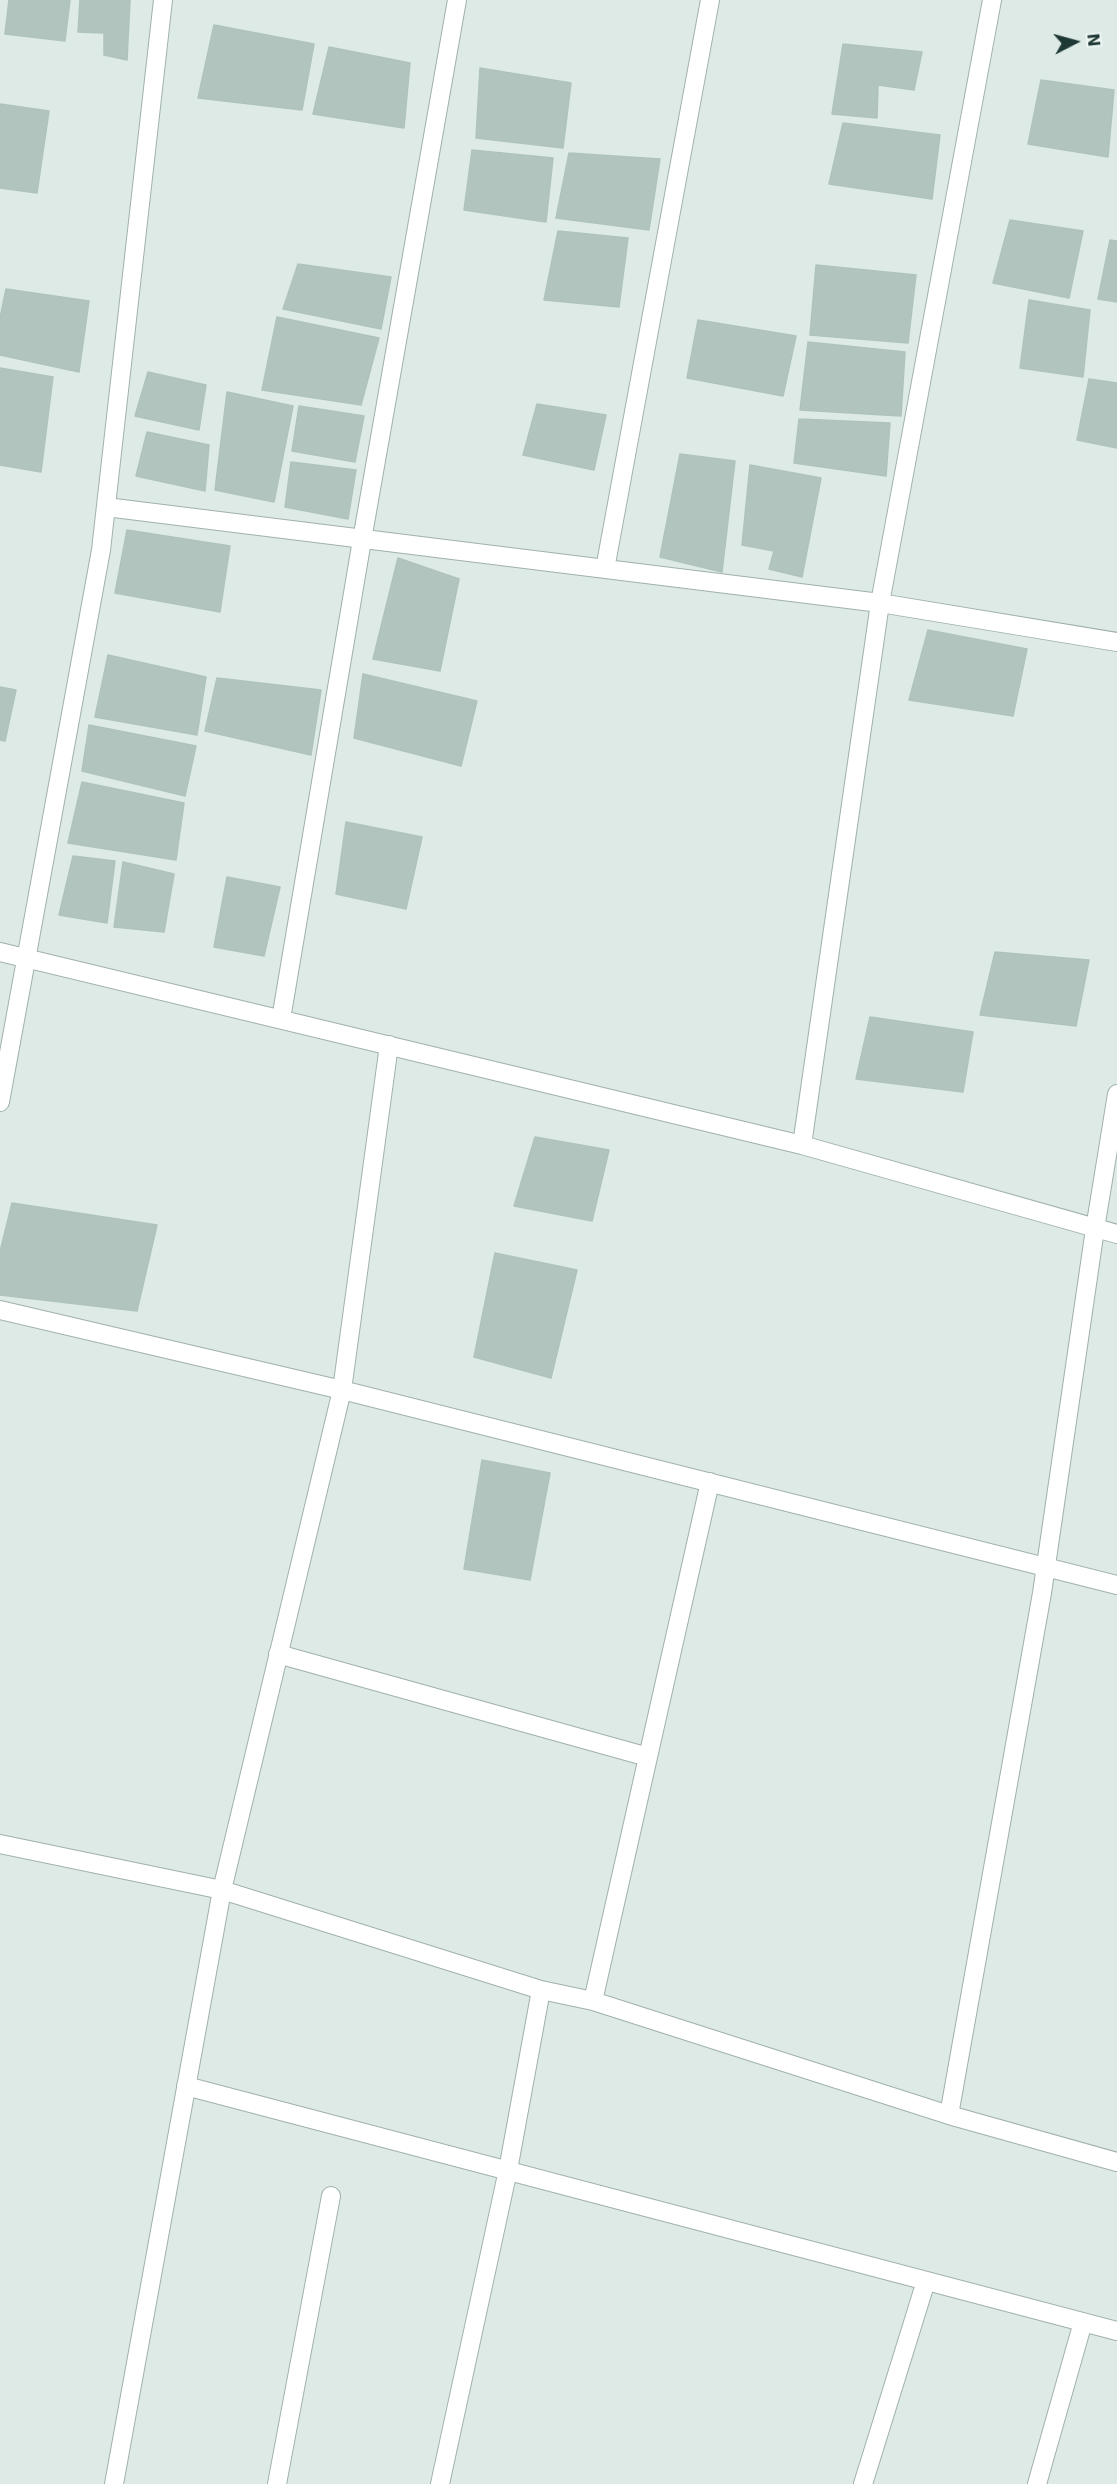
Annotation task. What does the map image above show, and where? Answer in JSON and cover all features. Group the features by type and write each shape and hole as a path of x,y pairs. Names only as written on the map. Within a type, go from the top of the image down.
{"street":[{"path":"0,1102 99,562 162,0"},
{"path":"281,1019 457,0"},
{"path":"605,569 710,0"},
{"path":"802,1144 880,603 992,0"},
{"path":"106,507 880,603 1117,642"},
{"path":"0,952 802,1144 1117,1234"},
{"path":"114,2484 222,1890 342,1390 389,1045"},
{"path":"949,2115 1046,1567 1117,1094"},
{"path":"0,1310 342,1390 1117,1585"},
{"path":"593,2001 710,1482"},
{"path":"278,1654 648,1757"},
{"path":"0,1844 222,1890 541,1990 593,2001 949,2115 1117,2162"},
{"path":"440,2484 508,2170 541,1990"},
{"path":"186,2086 1117,2331"},
{"path":"277,2484 331,2196"},
{"path":"863,2484 926,2281"},
{"path":"1037,2484 1083,2322"}],"building":[{"path":"9,0 70,0 65,41 5,34"},
{"path":"80,0 130,0 127,60 104,55 104,33 78,32"},
{"path":"214,25 314,44 302,110 198,98"},
{"path":"843,44 922,52 914,90 878,85 877,118 832,114"},
{"path":"329,47 410,63 404,128 313,114"},
{"path":"480,68 571,83 563,148 476,138"},
{"path":"1041,80 1114,90 1108,157 1028,144"},
{"path":"0,104 49,111 37,193 0,188"},
{"path":"843,123 940,135 932,199 829,184"},
{"path":"472,150 553,158 546,222 464,210"},
{"path":"569,153 660,159 649,230 556,218"},
{"path":"1010,220 1083,231 1069,298 993,283"},
{"path":"558,231 628,238 619,307 544,300"},
{"path":"1110,240 1117,241 1117,302 1098,299"},
{"path":"298,264 391,277 381,329 283,309"},
{"path":"816,265 916,275 908,343 810,335"},
{"path":"6,289 89,301 79,372 0,355 0,318"},
{"path":"1029,300 1090,310 1083,377 1020,368"},
{"path":"277,317 379,338 361,405 262,390"},
{"path":"698,320 796,336 783,396 687,378"},
{"path":"808,342 905,352 901,416 800,410"},
{"path":"0,368 53,377 41,472 0,465"},
{"path":"148,372 206,385 199,430 135,416"},
{"path":"1089,379 1117,383 1117,448 1077,440"},
{"path":"227,392 293,406 274,502 215,490"},
{"path":"537,404 606,415 594,470 523,455"},
{"path":"299,406 364,416 355,462 292,451"},
{"path":"799,419 890,423 886,476 794,463"},
{"path":"147,432 209,445 205,491 136,476"},
{"path":"680,454 735,461 722,572 660,557"},
{"path":"291,462 356,470 348,519 285,507"},
{"path":"750,465 821,478 802,577 769,569 774,551 742,545"},
{"path":"127,530 230,546 220,612 115,593"},
{"path":"398,558 459,579 440,671 373,659"},
{"path":"928,630 1027,649 1013,716 909,700"},
{"path":"108,655 206,677 197,735 95,717"},
{"path":"363,674 477,701 461,766 354,738"},
{"path":"217,678 321,690 311,755 205,731"},
{"path":"0,687 16,690 5,741 0,740"},
{"path":"89,725 196,746 185,796 82,771"},
{"path":"82,782 184,803 176,860 68,843"},
{"path":"346,822 422,837 406,909 336,894"},
{"path":"73,856 115,861 107,923 59,915"},
{"path":"123,862 174,874 164,932 114,927"},
{"path":"227,877 280,887 264,956 214,947"},
{"path":"995,952 1089,960 1076,1026 980,1015"},
{"path":"870,1017 973,1032 963,1092 856,1079"},
{"path":"535,1137 609,1150 592,1221 514,1206"},
{"path":"12,1203 157,1225 137,1311 0,1295 0,1252"},
{"path":"495,1253 577,1270 551,1378 474,1357"},
{"path":"482,1460 550,1473 530,1580 464,1569"}]}
